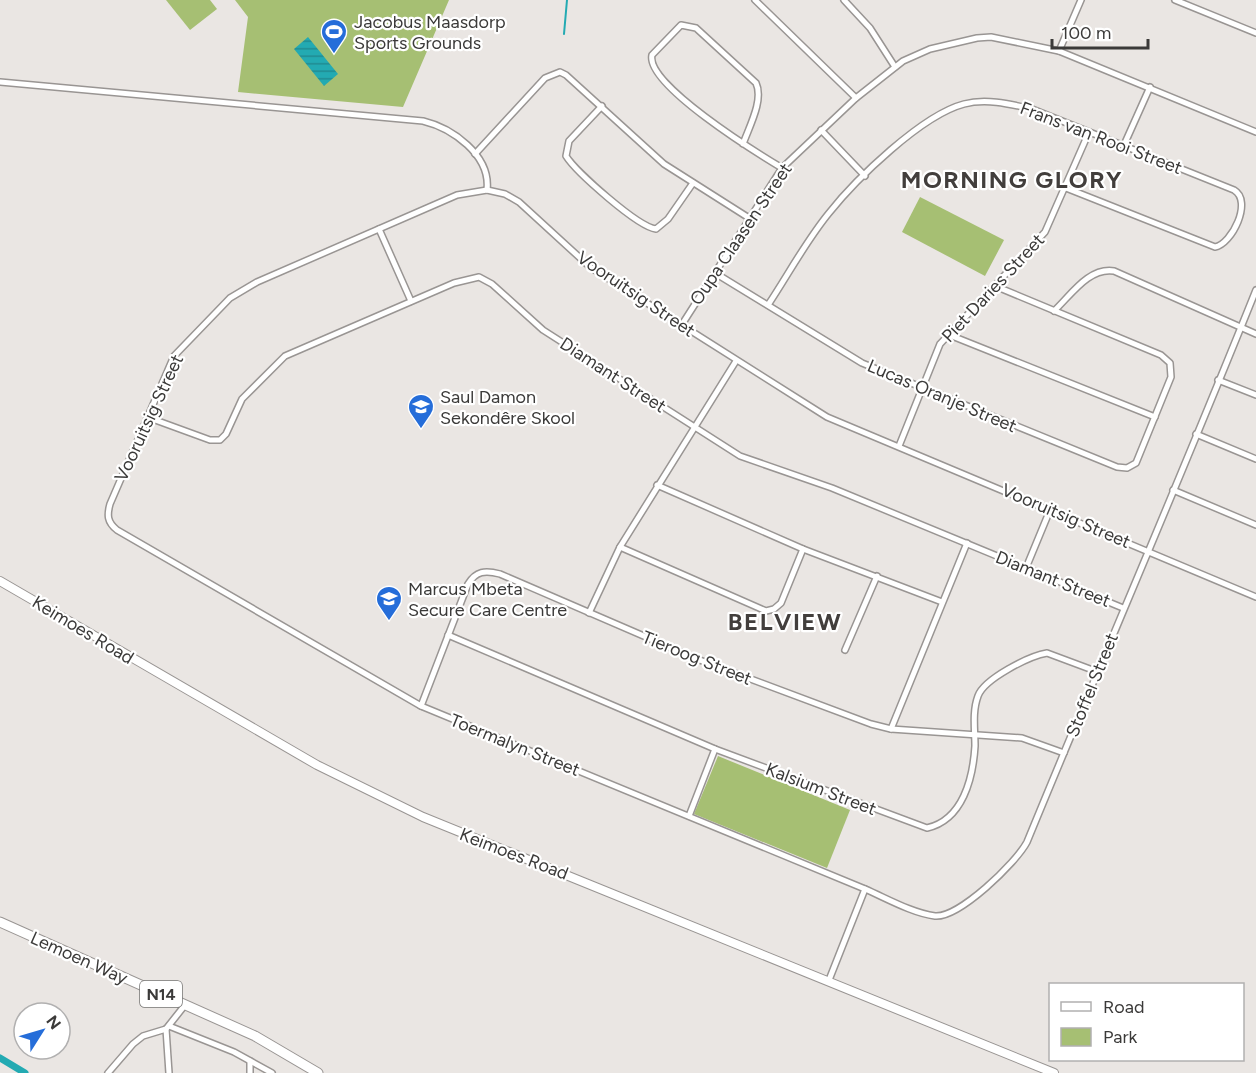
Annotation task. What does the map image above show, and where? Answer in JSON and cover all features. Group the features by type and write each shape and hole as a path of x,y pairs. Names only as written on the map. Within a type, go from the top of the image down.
{"highway":[{"name":"Lemoen Way","path":"0,922 255,1036 318,1073"}],"street":[{"path":"755,0 856,98"},
{"path":"844,0 870,28 895,67"},
{"path":"1059,51 1081,0"},
{"path":"1175,0 1256,33"},
{"path":"743,144 759,91 756,83 696,28 681,25 652,55 654,69 704,117 743,144 782,168"},
{"name":"Oupa Claasen Street","path":"681,326 782,168 856,98 895,67 930,49 977,38 1007,40 1059,51 1256,132"},
{"path":"475,154 545,78 554,72 566,75 664,164 749,218"},
{"path":"0,82 370,114 423,122 452,131 475,154 486,174 487,190"},
{"path":"1124,145 1150,87"},
{"name":"Frans van Rooi Street","path":"768,305 830,212 865,176 929,120 965,104 979,102 1015,105 1124,145 1234,190 1241,196 1242,207 1230,238 1222,245 1215,247 1066,188"},
{"path":"602,106 569,141 566,156 625,212 647,227 656,228 668,219 693,183"},
{"path":"821,129 865,176"},
{"name":"Piet Daries Street","path":"899,446 938,348 947,334 1045,232 1089,132"},
{"name":"Vooruitsig Street","path":"111,525 108,515 110,504 174,356 230,298 257,282 457,195 487,190 505,194 519,202 583,261 681,326 827,417 1256,597"},
{"path":"379,229 411,301"},
{"path":"1054,311 1089,277 1105,269 1256,334"},
{"name":"Lucas Oranje Street","path":"715,273 853,358 920,389 1121,468 1136,463 1172,372 1166,358 995,286"},
{"name":"Diamant Street","path":"147,417 218,441 226,434 242,399 285,356 465,278 485,279 543,330 751,461 824,485 1123,608"},
{"name":"Stoffel Street","path":"943,915 958,909 1022,853 1256,290"},
{"path":"947,334 1155,417"},
{"path":"589,613 620,546 736,361"},
{"path":"1218,380 1256,395"},
{"path":"1196,434 1256,459"},
{"path":"657,485 803,549 942,602"},
{"path":"1173,490 1256,525"},
{"path":"1026,568 1050,510"},
{"name":"Toermalyn Street","path":"111,525 201,581 421,706 865,889 928,914 943,915"},
{"path":"891,729 967,543"},
{"path":"620,546 766,611 774,609 781,603 803,549"},
{"name":"Tieroog Street","path":"421,706 471,580 483,571 500,574 735,674 891,729 1022,738 1064,753"},
{"path":"845,650 877,576"},
{"name":"Keimoes Road","path":"0,581 236,720 365,790 477,840 829,980 1054,1073"},
{"name":"Kalsium Street","path":"448,635 715,749 927,828 951,814 966,791 972,772 975,709 979,694 990,682 1038,655 1050,653 1098,672"},
{"path":"689,816 715,749"},
{"path":"829,980 865,889"},
{"path":"108,1073 138,1040 168,1028 185,1005"},
{"path":"168,1028 226,1048 250,1061 262,1071 272,1073"},
{"path":"168,1028 169,1073"},
{"path":"250,1061 250,1073"}],"green space":[{"path":"166,0 210,0 217,9 190,30"},
{"name":"Jacobus Maasdorp Sports Grounds","path":"235,0 449,0 403,107 238,92 248,17"},
{"path":"920,197 1004,240 985,276 902,232"},
{"path":"718,756 850,810 827,868 694,814"}],"water":[{"path":"308,37 338,74 324,86 294,49"}],"waterway":[{"path":"564,34 567,0"},
{"path":"0,1058 25,1073"}],"place":[{"name":"Jacobus Maasdorp Sports Grounds","path":"334,55"},
{"name":"Saul Damon Sekondêre Skool","path":"421,430"},
{"name":"Marcus Mbeta Secure Care Centre","path":"389,622"}],"district":[{"name":"MORNING GLORY","path":"1012,179"},
{"name":"BELVIEW","path":"785,621"}]}
